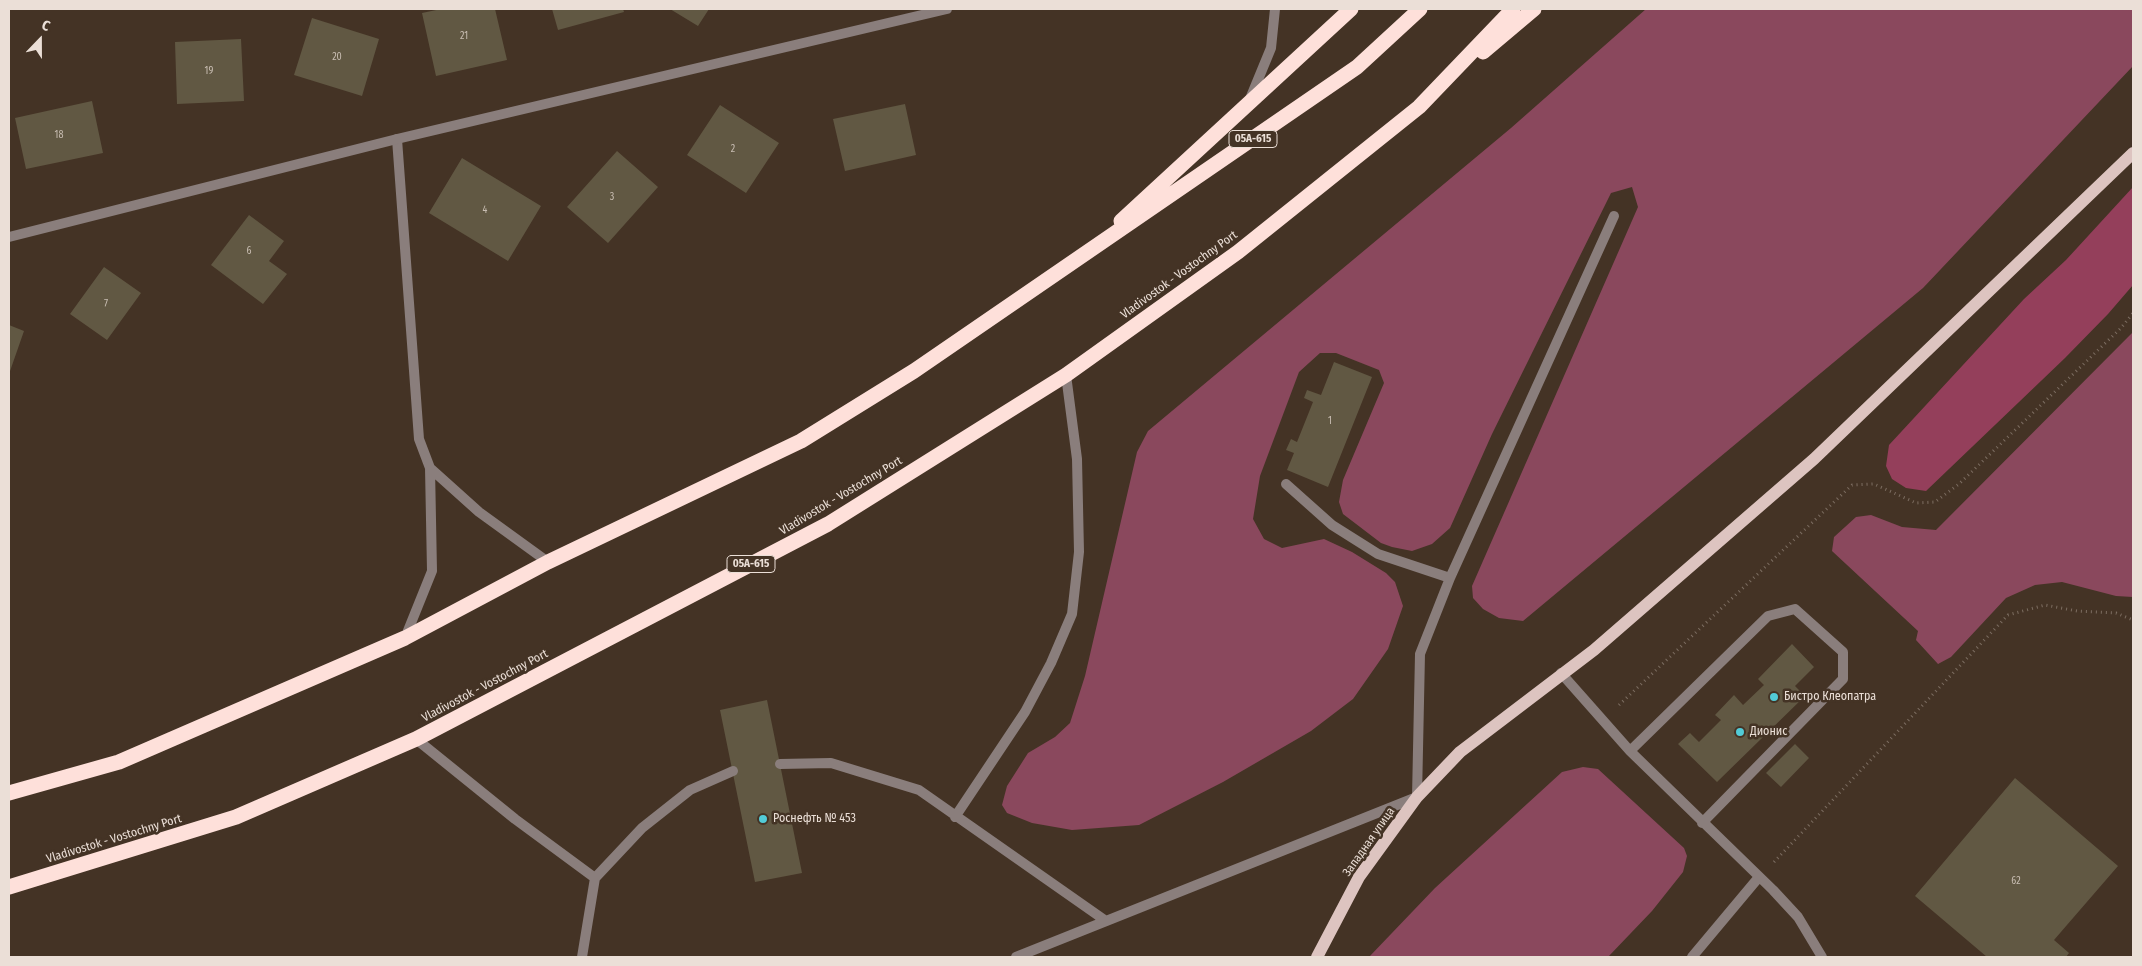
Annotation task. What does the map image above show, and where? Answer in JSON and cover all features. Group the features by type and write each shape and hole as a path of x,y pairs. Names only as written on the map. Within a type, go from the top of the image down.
{"highway":[{"path":"1079,259 1351,9"},
{"name":"05А-615","path":"9,793 119,762 405,638 548,562 801,441 914,371 1357,67 1420,9"},
{"name":"Vladivostok - Vostochny Port","path":"9,887 236,817 416,738 828,524 1066,375 1238,252 1419,106 1513,9"},
{"path":"1419,106 1534,9"}],"main road":[{"name":"Западная улица","path":"1317,957 1359,877 1417,797 1460,752 1561,673 1594,650 1814,459 2133,152"}],"street":[{"path":"9,237 397,138 947,9"},
{"path":"1249,103 1271,48 1275,9"},
{"path":"397,138 419,439 430,468 432,571 405,638"},
{"path":"1016,957 1417,797 1420,654 1450,578 1614,216"},
{"path":"955,817 1025,712 1051,663 1072,614 1080,552 1077,459 1066,375"},
{"path":"430,468 479,512 548,562"},
{"path":"1286,484 1332,525 1378,554 1450,578"},
{"path":"1630,751 1768,616 1795,609 1843,652 1843,679 1702,822"},
{"path":"1561,673 1630,751 1798,917 1822,957"},
{"path":"416,738 515,819 595,878"},
{"path":"780,764 832,763 919,790 1106,921"},
{"path":"582,957 595,878 642,828 690,790 733,771"},
{"path":"1692,957 1759,877"}],"path":[{"path":"1602,721 1852,485 1874,484 1916,503 1935,502 1959,484 2120,328 2133,313"},
{"path":"1759,877 2008,616 2045,605 2077,611 2116,613 2133,620"}],"shaded area":[{"path":"1646,9 2133,9 2133,66 1923,288 1523,621 1499,618 1483,609 1473,598 1472,586 1638,207 1632,187 1611,193 1492,434 1450,528 1432,544 1412,551 1392,547 1381,543 1343,514 1339,502 1343,480 1384,383 1379,370 1336,353 1320,353 1299,372 1260,476 1253,519 1264,539 1282,548 1324,539 1352,552 1386,573 1395,582 1403,606 1388,649 1353,699 1311,731 1223,782 1139,825 1072,830 1032,823 1007,813 1002,805 1007,786 1028,753 1055,737 1070,723 1085,676 1137,452 1148,431 1511,128"},
{"path":"2133,187 2133,285 2065,358 1926,491 1906,488 1892,479 1886,466 1889,445 2024,299 2066,260"},
{"path":"2133,332 2133,597 2116,596 2062,582 2035,585 2006,598 1951,657 1938,664 1916,640 1918,631 1832,551 1834,537 1856,517 1871,515 1902,527 1936,530"},
{"path":"1583,767 1598,769 1684,848 1687,856 1683,872 1652,911 1608,957 1369,957 1435,888 1562,772"}],"building":[{"path":"441,9 495,9 507,60 436,76 422,13"},
{"path":"552,9 623,9 624,12 558,30"},
{"path":"670,9 709,9 698,26"},
{"path":"312,18 379,39 362,96 294,75"},
{"path":"241,39 244,101 177,104 175,42"},
{"path":"92,101 103,153 26,169 15,118"},
{"path":"905,104 916,155 845,171 833,119"},
{"path":"720,105 779,143 746,193 687,155"},
{"path":"617,151 658,187 608,243 567,207"},
{"path":"462,158 541,206 508,261 429,213"},
{"path":"249,215 284,241 269,261 287,274 263,304 211,265"},
{"path":"104,267 141,293 107,340 70,314"},
{"path":"9,325 24,331 9,374"},
{"path":"1334,362 1372,377 1328,487 1287,470 1294,453 1286,450 1291,439 1297,442 1313,402 1304,398 1307,390 1321,395"},
{"path":"1792,644 1814,667 1795,686 1805,696 1717,782 1678,744 1690,733 1699,742 1721,720 1715,715 1734,695 1743,705 1764,685 1758,679"},
{"path":"767,700 802,873 755,882 720,710"},
{"path":"1795,744 1809,758 1781,787 1766,773"},
{"path":"2015,778 2118,866 2054,940 2069,953 2066,957 1987,957 1915,896"}],"place":[{"name":"Бистро Клеопатра","path":"1774,697"},
{"name":"Дионис","path":"1740,732"},
{"name":"Роснефть № 453","path":"763,819"}]}
